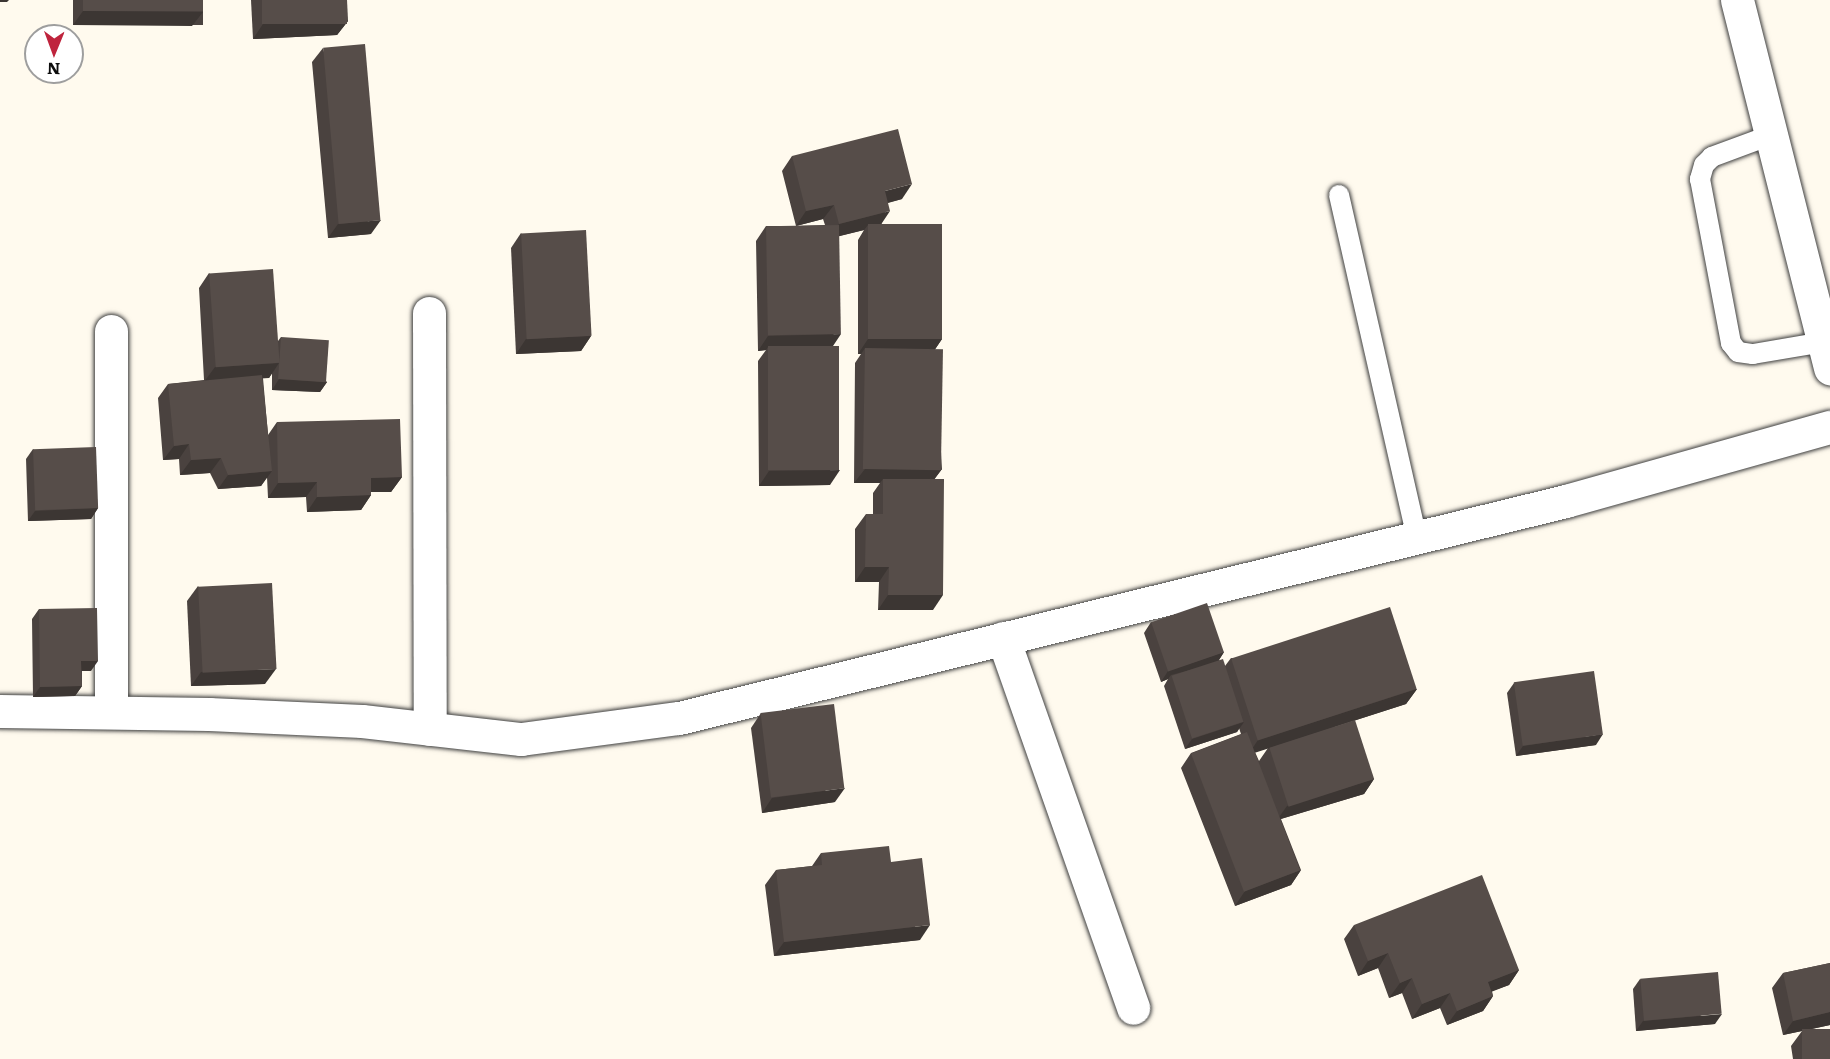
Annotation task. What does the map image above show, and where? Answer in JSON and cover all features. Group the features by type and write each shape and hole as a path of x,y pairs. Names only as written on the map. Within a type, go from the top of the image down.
{"street":[{"path":"1737,0 1827,355"},
{"path":"429,313 430,729"},
{"path":"111,331 111,712"},
{"path":"0,711 111,712 362,722 521,738 679,718 1566,501 1830,427"},
{"path":"1003,638 1133,1008"}],"lane":[{"path":"1771,135 1712,156 1704,165 1700,179 1731,343 1738,352 1753,354 1827,355"},
{"path":"1339,195 1417,538"}],"building":[{"path":"83,0 203,0 203,11 83,11"},
{"path":"262,0 347,0 347,24 262,24"},
{"path":"365,44 380,220 339,224 323,48"},
{"path":"898,129 912,184 885,191 890,211 839,224 834,205 806,211 792,156"},
{"path":"868,224 942,224 942,339 868,339"},
{"path":"839,225 841,334 768,335 766,226"},
{"path":"586,230 592,336 527,339 521,233"},
{"path":"273,269 280,363 216,367 209,273"},
{"path":"281,337 329,340 326,382 278,379"},
{"path":"768,346 839,346 839,470 768,470"},
{"path":"865,348 943,349 941,470 863,469"},
{"path":"262,375 272,471 228,475 221,458 191,460 189,444 174,446 168,384"},
{"path":"400,419 402,477 371,478 371,495 317,497 317,482 278,483 277,422"},
{"path":"96,447 98,508 35,510 33,449"},
{"path":"883,479 944,479 943,595 888,595 889,567 865,567 866,514 883,514"},
{"path":"272,583 277,669 203,673 198,587"},
{"path":"1207,603 1224,652 1168,671 1151,622"},
{"path":"1390,607 1417,689 1258,740 1231,659"},
{"path":"97,608 98,661 81,661 82,686 40,687 39,609"},
{"path":"1223,659 1243,722 1192,738 1172,676"},
{"path":"1594,671 1603,734 1523,746 1514,682"},
{"path":"834,704 844,788 771,797 761,713"},
{"path":"1355,720 1374,779 1289,807 1269,748"},
{"path":"1247,732 1300,870 1244,892 1191,754"},
{"path":"889,846 891,862 922,858 930,925 784,942 776,870 822,865 821,853"},
{"path":"1482,875 1519,970 1488,982 1493,996 1457,1011 1450,993 1422,1004 1412,978 1400,983 1388,953 1368,961 1354,925"},
{"path":"1830,963 1830,1012 1793,1021 1783,973"},
{"path":"1718,972 1722,1014 1644,1021 1640,979"},
{"path":"1802,1029 1830,1029 1830,1059 1802,1059"}]}
